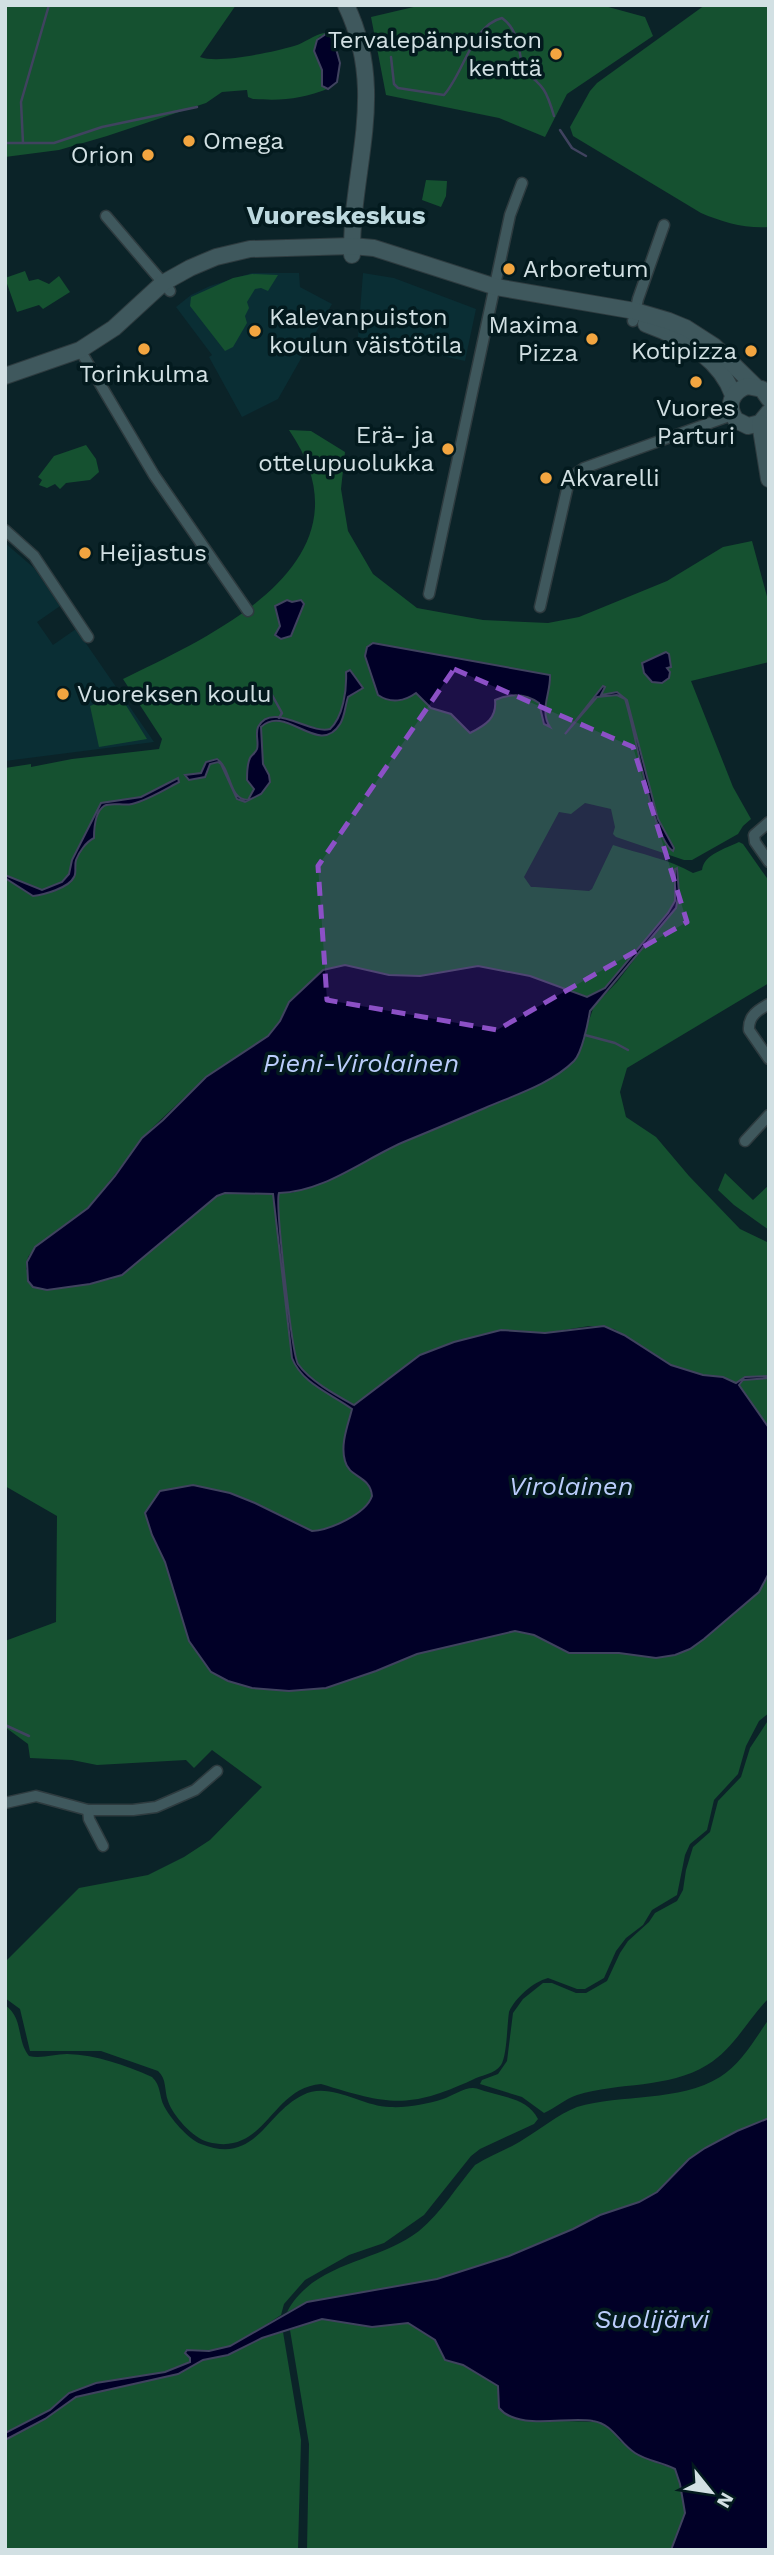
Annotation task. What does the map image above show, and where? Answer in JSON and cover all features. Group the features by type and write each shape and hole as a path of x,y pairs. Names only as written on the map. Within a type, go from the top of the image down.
{"main road":[{"path":"346,5 363,51 368,98 352,251"},
{"path":"5,387 116,338 166,287 237,262 352,251 495,293 634,316 686,328 714,346 755,386 762,389 769,399"},
{"path":"634,316 684,341 727,378 733,395 730,405 732,415 741,424 759,420 769,479"},
{"path":"5,376 83,354"},
{"path":"733,395 747,386 755,386"}],"street":[{"path":"429,594 510,215 522,183"},
{"path":"106,216 166,287"},
{"path":"634,316 664,225"},
{"path":"83,354 145,461 248,611"},
{"path":"540,607 568,485 574,475 581,469 732,415"},
{"path":"5,530 34,556 88,637"},
{"path":"769,822 754,835 755,842 769,862"},
{"path":"769,1003 758,1011 748,1024 748,1030 769,1059"},
{"path":"745,1141 769,1115"},
{"path":"5,1803 36,1796 88,1810 156,1807 195,1790 217,1771"},
{"path":"88,1810 89,1819 103,1846"}],"highlighted area":[{"path":"454,669 633,747 687,922 497,1030 327,1000 318,866"}],"shaded area":[{"name":"Kalevanpuiston koulun väistötila","path":"252,273 299,273 300,287 332,304 278,399 242,417 209,357 212,355 176,307 191,295 210,286"},
{"path":"363,273 394,278 476,309 465,361 358,337"},
{"name":"Vuoreksen koulu","path":"5,543 34,568 60,606 37,622 53,645 76,629 154,742 5,761"}],"green space":[{"path":"5,5 236,5 200,57 219,59 260,54 294,46 320,34 329,34 319,37 314,51 322,70 321,83 330,88 301,97 274,100 253,99 248,97 247,90 222,92 206,103 107,136 59,150 5,157"},
{"path":"422,5 601,5 645,17 653,36 567,94 545,137 499,118 386,95 371,17"},
{"path":"705,5 769,5 769,227 734,224 701,213 573,136 570,127 597,83"},
{"path":"426,180 447,181 446,196 441,207 422,200"},
{"path":"25,271 29,281 38,279 49,284 59,276 70,292 43,309 39,305 17,312 5,278"},
{"path":"252,274 278,275 268,291 255,289 247,302 247,323 233,347 225,351 190,306 191,297 233,278"},
{"path":"289,430 311,431 345,452 341,489 348,531 373,574 417,608 483,620 548,623 579,617 667,581 723,547 752,541 769,604 769,662 691,681 733,787 751,819 738,834 692,860 684,860 616,837 613,834 615,827 611,809 585,803 571,814 559,812 524,877 531,887 589,891 613,845 664,860 693,873 702,870 711,856 739,842 769,881 769,983 627,1068 620,1092 626,1117 656,1137 740,1229 769,1243 769,1376 745,1377 736,1383 723,1377 703,1375 671,1365 614,1329 589,1326 545,1333 512,1330 454,1342 420,1355 355,1405 309,1376 298,1364 295,1354 282,1249 279,1193 291,1193 322,1183 406,1141 520,1094 559,1073 576,1058 594,1006 617,982 678,902 675,869 675,901 668,913 605,988 587,997 530,976 483,967 420,976 389,975 345,965 323,970 289,1002 280,1021 268,1036 206,1077 152,1128 88,1208 35,1247 28,1257 26,1269 47,1290 112,1279 160,1244 217,1196 225,1193 273,1194 292,1358 311,1382 352,1409 344,1445 347,1465 367,1482 372,1496 355,1515 328,1528 312,1531 230,1493 193,1485 160,1491 145,1513 165,1562 189,1641 212,1672 228,1681 252,1688 289,1691 326,1688 417,1654 515,1631 534,1635 569,1653 619,1653 656,1658 675,1655 704,1639 759,1592 769,1573 769,1713 759,1721 746,1746 738,1774 714,1800 707,1830 690,1844 685,1855 677,1895 652,1910 643,1925 626,1938 616,1951 604,1978 585,1989 577,1989 548,1978 536,1983 520,1996 509,2012 504,2055 498,2068 450,2090 413,2100 397,2101 363,2096 321,2084 304,2088 290,2097 256,2131 243,2140 227,2144 202,2140 184,2126 171,2107 164,2081 158,2071 101,2051 30,2051 20,2009 5,1998 5,1962 79,1888 148,1875 184,1857 210,1840 262,1787 212,1750 194,1768 186,1760 97,1765 72,1760 30,1758 28,1744 5,1727 5,1641 56,1622 57,1516 5,1486 5,768 31,764 31,767 72,759 159,749 162,739 123,679 202,639 241,614 275,586 301,554 314,517 311,476"},
{"path":"86,445 96,459 99,472 90,480 66,483 60,489 55,484 47,488 39,485 42,480 38,477 54,456"},
{"path":"119,694 147,739 99,747 90,706"},
{"path":"725,1173 753,1200 769,1185 769,1230 718,1190"},
{"path":"769,1378 769,1428 738,1385 743,1380"},
{"path":"769,1719 769,1998 733,2043 717,2058 692,2073 676,2078 577,2095 544,2113 522,2097 480,2084 482,2080 498,2074 507,2061 513,2013 523,1999 543,1983 552,1983 576,1993 586,1993 607,1981 628,1941 655,1913 677,1901 683,1890 693,1847 710,1832 718,1801 741,1777 750,1748"},
{"path":"5,2005 15,2016 22,2043 29,2056 89,2056 152,2077 164,2106 180,2128 201,2144 220,2149 235,2148 247,2143 290,2103 313,2091 335,2093 379,2106 397,2107 443,2099 465,2089 475,2088 523,2103 538,2119 534,2124 480,2149 471,2156 424,2215 384,2243 349,2255 305,2280 284,2304 281,2315 255,2332 257,2340 283,2332 301,2440 298,2550 5,2550"},
{"path":"769,2019 769,2118 710,2145 689,2159 657,2192 509,2256 437,2279 307,2302 287,2312 313,2282 348,2264 403,2242 419,2231 442,2208 475,2165 518,2143 577,2107 669,2094 704,2085 735,2065"},
{"path":"322,2319 372,2327 408,2323 435,2340 445,2360 463,2365 498,2386 528,2420 598,2422 611,2429 620,2441 657,2463 675,2469 685,2513 671,2550 307,2550 309,2444 290,2330"}],"water":[{"path":"326,34 333,38 340,63 337,82 328,89 322,86 322,70 314,51 317,40"},
{"path":"287,600 301,600 304,604 291,636 281,639 275,635 280,626 275,606"},
{"path":"373,643 550,675 545,708 550,727 544,724 539,703 523,696 512,695 495,700 494,712 489,720 470,733 451,714 431,708 416,693 398,700 383,698 378,695 365,656 367,647"},
{"path":"666,652 669,654 671,667 667,668 670,672 669,678 662,683 652,682 644,673 642,663"},
{"path":"350,670 363,688 348,697 342,721 332,733 312,734 281,721 271,721 261,727 263,764 270,782 261,794 245,802 237,799 218,762 210,764 205,777 189,780 185,775 201,773 206,762 217,759 222,764 233,790 242,799 248,800 254,789 247,780 248,766 257,749 258,727 264,720 272,717 312,728 330,729 341,710 346,672"},
{"path":"603,686 605,687 601,695 617,692 627,700 658,819 674,848 673,851 665,842 651,805 625,699 617,695 597,697 565,734"},
{"path":"178,778 179,782 144,800 104,806 96,821 94,838 75,862 75,875 61,888 33,896 5,878 5,875 42,890 62,882 69,874 72,860 101,803 141,797"},
{"name":"Virolainen","path":"677,868 679,893 676,908 590,1011 580,1052 565,1069 532,1088 391,1148 329,1181 279,1193 279,1223 285,1278 298,1364 316,1382 354,1405 420,1355 454,1342 501,1330 545,1333 604,1326 624,1335 671,1365 703,1375 723,1377 736,1383 745,1377 769,1376 743,1380 739,1385 769,1428 769,1573 759,1592 690,1649 656,1658 619,1653 569,1653 534,1635 515,1631 417,1654 326,1688 289,1691 252,1688 228,1681 211,1672 189,1641 165,1562 145,1513 160,1491 193,1485 230,1493 312,1531 347,1520 363,1509 372,1496 368,1484 347,1467 345,1461 344,1441 352,1409 310,1382 292,1358 273,1194 225,1193 217,1196 122,1275 90,1284 47,1290 33,1287 28,1281 27,1262 35,1247 88,1208 142,1138 206,1077 268,1036 280,1021 289,1002 323,970 345,965 389,975 420,976 478,966 530,976 587,997 605,988 668,913 675,901"},
{"name":"Suolijärvi","path":"769,2118 769,2550 671,2550 685,2513 675,2469 635,2453 600,2423 582,2420 530,2421 507,2415 499,2408 498,2386 463,2365 445,2360 435,2340 408,2323 372,2327 322,2319 262,2338 228,2355 203,2360 178,2374 76,2397 45,2419 5,2440 5,2433 50,2410 69,2393 96,2383 165,2372 190,2362 185,2353 187,2350 209,2351 230,2346 307,2302 437,2279 509,2256 600,2215 639,2202 657,2192 689,2159 705,2148"}],"waterway":[{"path":"5,143 23,143 21,102 49,5"},
{"path":"391,57 394,84 398,88 444,95 483,30 502,18 515,35 523,71 544,90 554,116"},
{"path":"23,143 54,143 102,127 197,107"},
{"path":"560,130 572,148 586,156"},
{"path":"272,695 282,713 279,718"},
{"path":"585,1035 615,1043 628,1050"},
{"path":"5,1725 29,1736"}],"place":[{"name":"Tervalepänpuiston kenttä","path":"556,54"},
{"name":"Omega","path":"189,141"},
{"name":"Orion","path":"148,155"},
{"name":"Arboretum","path":"509,269"},
{"name":"Kalevanpuiston koulun väistötila","path":"255,331"},
{"name":"Maxima Pizza","path":"592,339"},
{"name":"Torinkulma","path":"144,349"},
{"name":"Kotipizza","path":"751,351"},
{"name":"Vuores Parturi","path":"696,382"},
{"name":"Erä- ja ottelupuolukka","path":"448,449"},
{"name":"Akvarelli","path":"546,478"},
{"name":"Heijastus","path":"85,553"},
{"name":"Vuoreksen koulu","path":"63,694"}],"district":[{"name":"Vuoreskeskus","path":"336,215"}],"water label":[{"name":"Pieni-Virolainen","path":"361,1063"}]}
